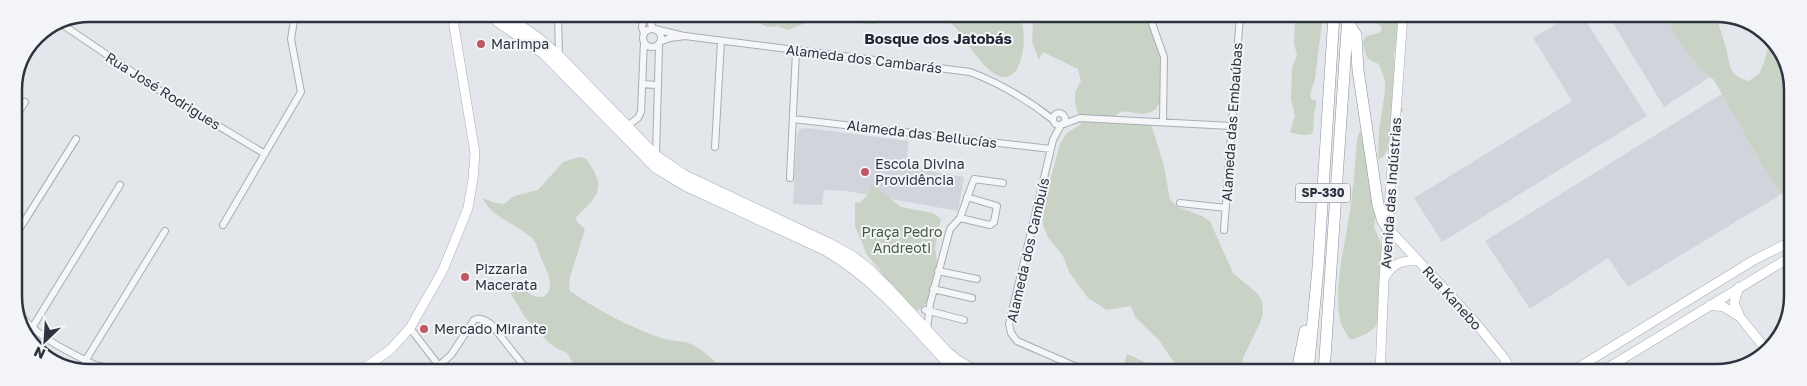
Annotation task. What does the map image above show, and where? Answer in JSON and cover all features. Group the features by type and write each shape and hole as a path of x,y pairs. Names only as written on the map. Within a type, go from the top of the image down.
{"highway":[{"name":"SP-330","path":"1309,364 1318,268 1334,22"},
{"name":"SP-330","path":"1325,364 1348,22"},
{"path":"1350,22 1356,35 1358,70 1378,205 1388,228"},
{"path":"1299,364 1318,268"}],"main road":[{"path":"370,364 390,350 410,328 443,270 454,247 468,208 475,153 453,22"},
{"path":"498,22 544,54 656,168 686,186 825,250 846,262 880,291 949,364"},
{"path":"515,22 559,56 656,156 684,174 828,242 852,256 869,269 946,351 965,364"},
{"name":"Avenida das Indústrias","path":"1380,364 1384,279 1403,22"},
{"name":"Rua Kanebo","path":"1388,228 1475,322 1507,364"},
{"path":"1584,364 1754,260 1784,245"},
{"path":"1754,260 1763,272"},
{"path":"1615,364 1784,260"},
{"path":"1384,279 1394,265 1400,262 1418,261"},
{"path":"1739,287 1734,303 1740,317 1763,345"},
{"path":"1710,305 1724,307 1740,317"},
{"path":"1671,312 1678,324"}],"street":[{"path":"223,225 301,92 291,39 294,22"},
{"path":"558,22 559,56"},
{"path":"627,126 638,118 640,112 644,22"},
{"path":"650,22 654,29 659,31 660,43 657,85 656,156"},
{"path":"1152,22 1164,57 1163,122"},
{"name":"Alameda das Embaúbas","path":"1224,230 1239,22"},
{"name":"Rua José Rodrigues","path":"67,27 159,90 264,154"},
{"path":"654,29 646,31 644,38 648,46 656,47 660,43"},
{"name":"Alameda dos Cambarás","path":"654,29 685,36 970,72 986,78 1034,105 1053,121"},
{"name":"Alameda dos Cambarás","path":"660,43 670,38 685,36"},
{"path":"715,147 721,40"},
{"path":"790,178 796,51"},
{"path":"642,84 657,85"},
{"path":"23,105 25,102"},
{"name":"Alameda dos Cambarás","path":"1034,105 1080,118 1232,126"},
{"path":"1061,114 1065,119 1062,124 1056,125 1053,121 1054,115 1061,114"},
{"name":"Alameda dos Cambarás","path":"1062,124 1080,118"},
{"name":"Alameda das Bellucías","path":"793,119 1051,149"},
{"name":"Alameda dos Cambuís","path":"1053,121 1054,140"},
{"name":"Alameda dos Cambuís","path":"1062,124 1051,149 1009,324 1011,333 1017,341 1070,364"},
{"path":"22,224 76,139"},
{"path":"927,330 928,308 950,229 960,218 974,179 1003,183"},
{"path":"93,364 44,337 32,328 120,184"},
{"path":"960,218 990,225 994,222 997,206 967,197"},
{"path":"1180,203 1226,208"},
{"path":"84,363 165,231"},
{"path":"938,271 977,279"},
{"path":"933,289 972,298"},
{"path":"914,315 928,308 964,320"},
{"path":"444,364 474,320 479,318 491,324 522,364"},
{"path":"410,328 438,364"}],"shaded area":[{"path":"1559,22 1587,22 1647,116 1442,242 1414,198 1572,101 1533,38"},
{"path":"1612,22 1675,22 1710,77 1664,107"},
{"path":"1725,92 1784,190 1784,193 1628,287 1608,258 1530,309 1485,241"},
{"name":"Escola Divina Providência","path":"807,128 909,141 906,167 964,177 958,211 846,191 824,190 822,205 793,204 797,135 800,129"}],"green space":[{"path":"757,22 808,22 788,30 777,26 767,27"},
{"path":"858,22 880,22 870,24"},
{"path":"949,22 1022,22 1024,34 1023,47 1021,60 1016,70 1011,75 1003,77 988,69"},
{"path":"1033,22 1151,22 1162,54 1163,98 1155,110 1144,114 1123,111 1114,118 1146,123 1152,127 1164,166 1170,200 1178,207 1210,221 1233,273 1257,293 1262,301 1263,313 1260,323 1243,358 1243,364 1175,364 1159,340 1135,317 1131,306 1107,310 1088,298 1069,272 1063,256 1048,237 1043,225 1044,202 1060,144 1067,133 1081,124 1075,103 1075,92 1081,81 1078,69 1043,52 1039,60 1032,42"},
{"path":"1295,22 1322,22 1315,79 1310,94 1311,99 1316,101 1313,133 1307,135 1290,132 1295,116 1291,100 1292,68 1297,55 1294,44"},
{"path":"1375,22 1400,22 1394,54 1397,104 1404,110 1398,116 1392,128 1386,152 1382,158 1378,159 1379,131 1385,81 1379,64 1366,56 1363,42 1366,36 1379,33 1382,29"},
{"path":"1668,22 1717,22 1733,72 1749,81 1759,74 1768,47 1770,49 1781,69 1783,77 1784,197 1762,164 1714,80 1699,66 1680,42"},
{"path":"1362,131 1372,203 1376,215 1374,227 1380,241 1384,260 1377,325 1365,334 1350,340 1340,319 1338,295 1355,170 1357,139"},
{"path":"579,157 586,159 597,177 598,185 595,197 576,217 577,222 585,229 570,277 569,290 613,317 638,329 661,338 691,344 718,364 574,364 567,353 549,343 525,317 511,294 513,287 520,288 537,297 544,296 550,287 548,273 533,239 498,216 483,198 495,203 504,204 514,196 538,190 563,162"},
{"name":"Praça Pedro Andreoti","path":"872,185 901,207 933,213 941,219 935,248 938,269 931,298 919,310 909,313 867,255 855,226 855,202 860,203 870,192"},
{"path":"1127,354 1149,364 1124,364"}],"place":[{"name":"Marimpa","path":"481,44"},
{"name":"Escola Divina Providência","path":"865,172"},
{"name":"Pizzaria Macerata","path":"465,277"},
{"name":"Mercado Mirante","path":"424,329"}],"district":[{"name":"Bosque dos Jatobás","path":"938,39"}]}
